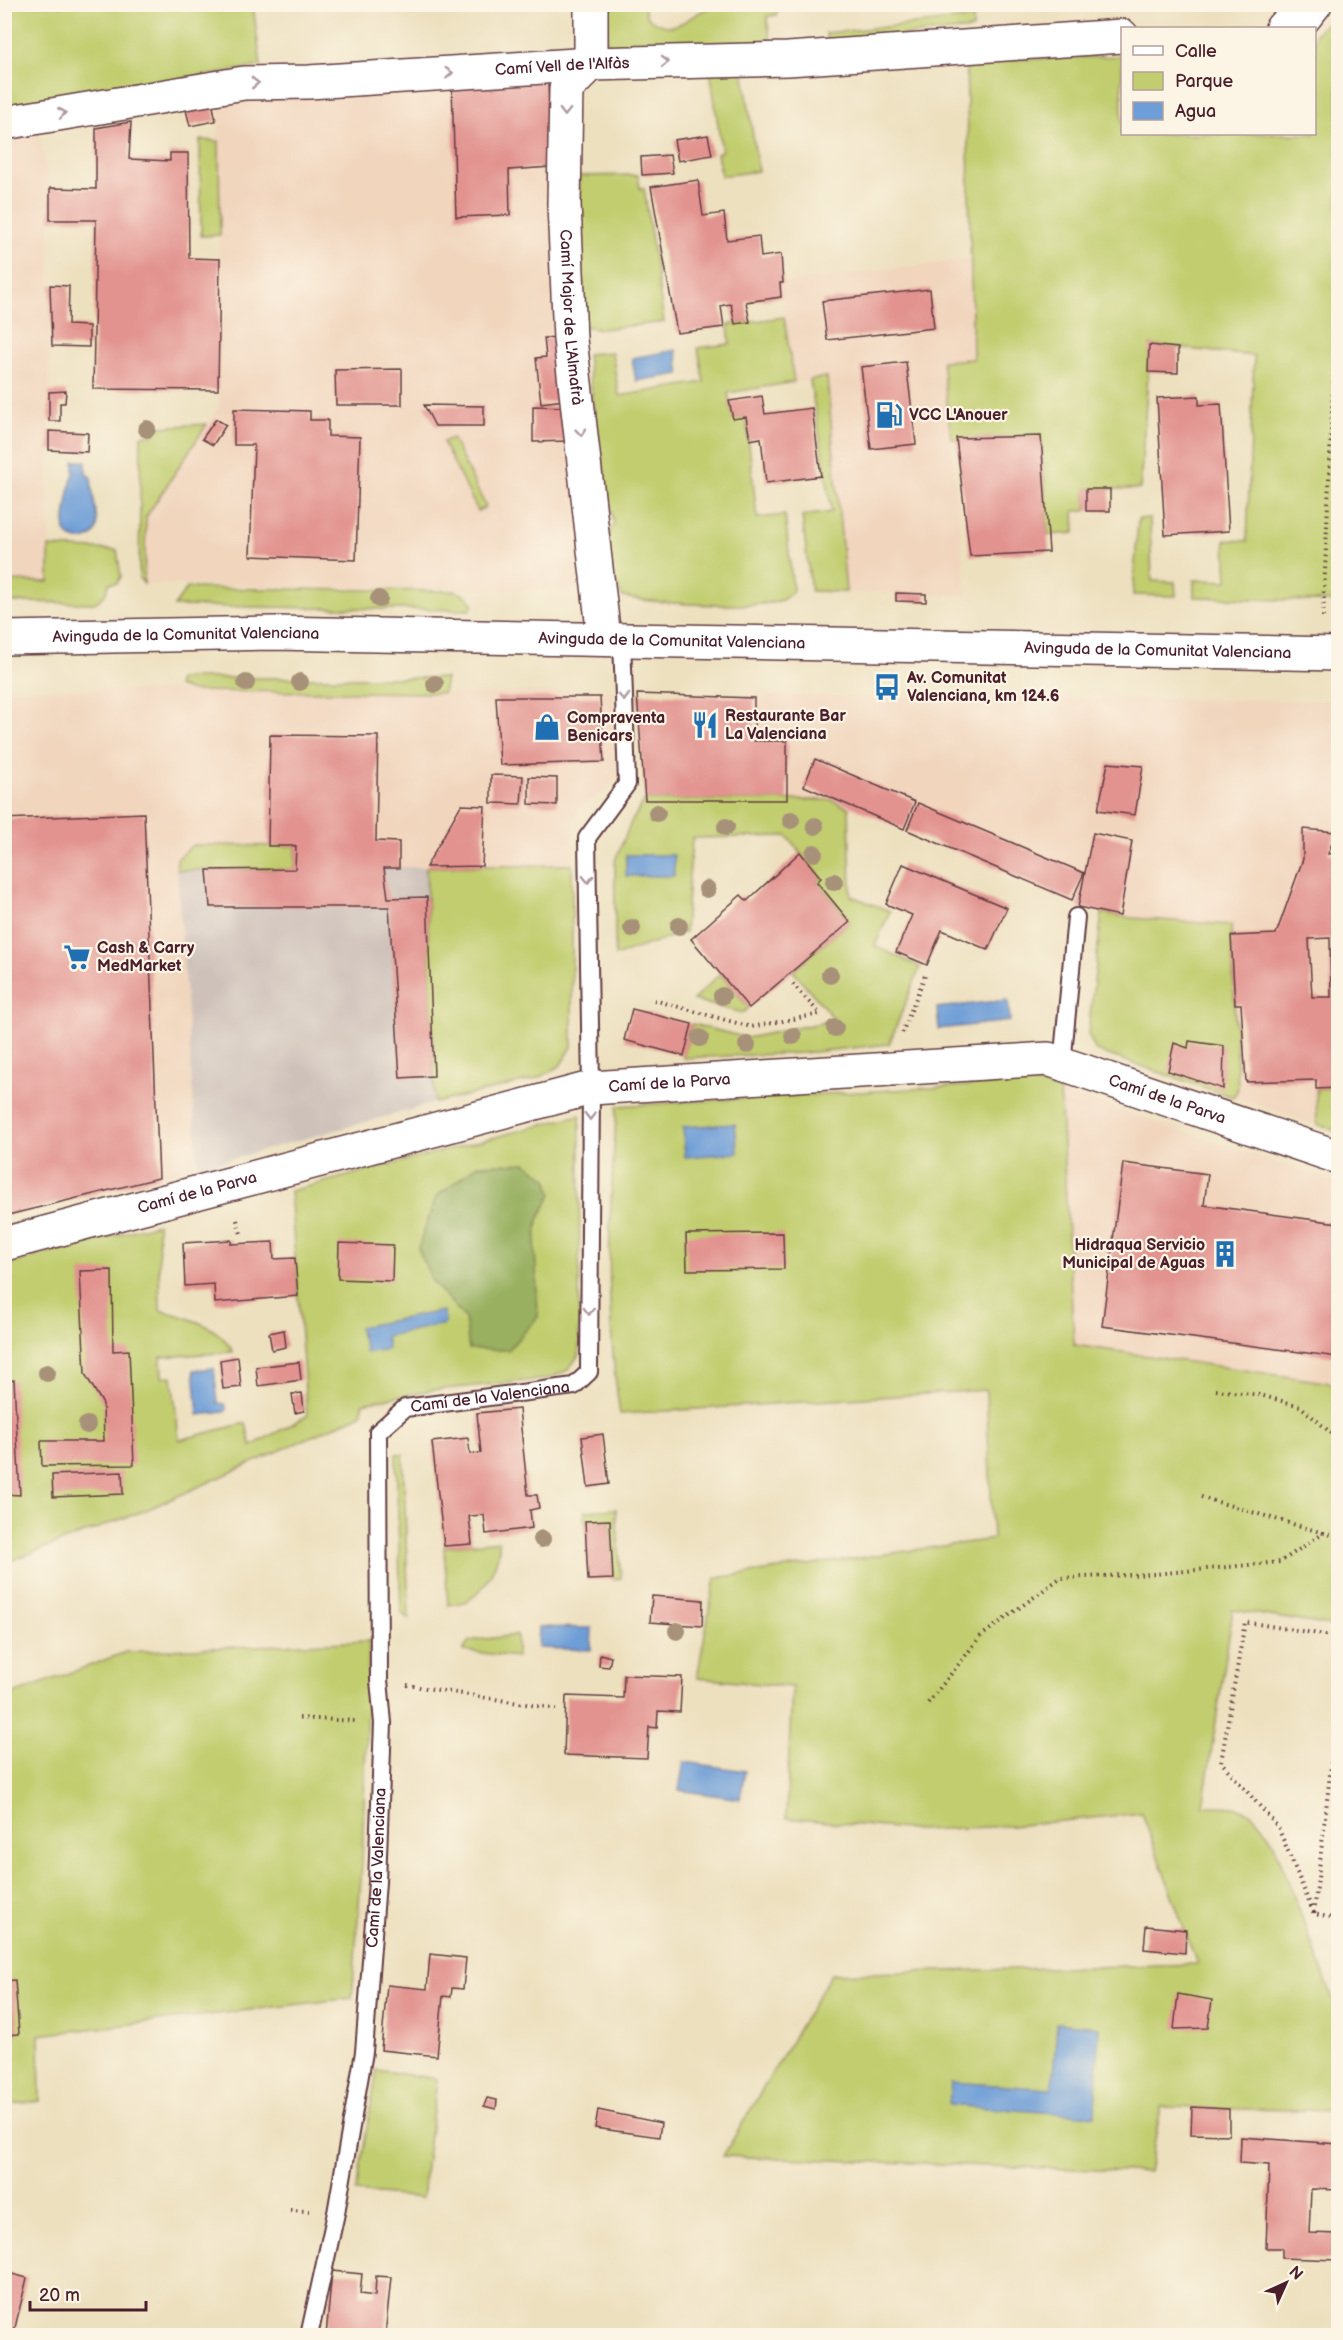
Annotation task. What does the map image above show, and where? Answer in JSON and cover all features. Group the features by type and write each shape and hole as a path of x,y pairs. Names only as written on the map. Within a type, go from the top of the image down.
{"street":[{"path":"591,4 591,64"},
{"path":"1284,27 1304,19 1315,4"},
{"name":"Camí Vell de l'Alfàs","path":"4,123 244,83 309,82 591,64 788,59 1121,36"},
{"name":"Camí Major de L'Almafrà","path":"591,64 566,88 564,204 570,339 613,639"},
{"name":"Avinguda de la Comunitat Valenciana","path":"4,638 274,633 1329,654"},
{"name":"Camí de la Parva","path":"4,1244 591,1088 1048,1059 1338,1157"}],"lane":[{"name":"Camí de la Valenciana","path":"309,2336 336,2212 364,2052 377,1882 383,1723 380,1680 378,1432 405,1408 574,1386 589,1372 591,1088 587,838 627,784 613,639"},
{"path":"1062,1065 1076,917"}],"path":[{"path":"1329,654 1325,601 1338,275"},
{"path":"900,1069 898,1043 926,973"},
{"path":"654,1000 751,1027 820,1014 791,982"},
{"path":"1216,1390 1260,1395 1300,1406 1338,1439"},
{"path":"1201,1497 1338,1537"},
{"path":"928,1703 981,1636 1060,1578 1155,1574 1280,1562 1324,1533"},
{"path":"1314,1914 1278,1827 1221,1762 1245,1622 1338,1637"},
{"path":"380,1680 556,1709"},
{"path":"1314,1914 1338,1706"},
{"path":"299,1718 383,1723"},
{"path":"1314,1914 1338,1919"}],"shaded area":[{"path":"548,81 551,167 584,591 144,584 146,517 219,406 219,100"},
{"path":"39,132 50,188 49,582 5,581 5,137"},
{"name":"VCC L'Anouer","path":"969,259 973,359 942,361 967,595 846,592 827,378 794,382 780,283"},
{"path":"4,689 483,693 613,690 617,779 609,789 578,809 573,825 572,865 177,870 198,1168 5,1216"},
{"path":"637,694 1338,701 1338,1132 1096,1051 1088,1034 1102,913 1078,907 831,800 645,800"},
{"path":"426,867 435,1103 198,1168 177,870"},
{"path":"1060,1090 1338,1182 1338,1384 1074,1345"}],"green space":[{"path":"725,4 776,5 777,15 767,16 771,45 611,48 607,42 607,5 644,5 646,16 667,26 684,22 708,8"},
{"path":"5,5 253,5 261,66 5,109"},
{"path":"973,18 973,29 827,42 826,33"},
{"path":"1329,21 1338,22 1338,602 1194,597 1194,580 1227,581 1225,540 1247,541 1254,356 1150,345 1140,489 1086,489 1086,511 1074,511 1075,533 1048,535 1041,436 951,439 942,361 973,359 966,61 1121,56 1121,135 1316,135 1316,33"},
{"path":"743,68 758,171 721,176 717,153 722,152 710,70"},
{"path":"200,140 219,141 220,235 201,236"},
{"path":"638,175 640,189 644,188 664,322 602,329 584,326 579,176"},
{"path":"784,317 794,382 728,393 733,419 746,417 757,518 785,515 793,591 782,600 750,605 680,603 623,597 609,561 608,542 614,524 596,426 587,354 612,352 619,396 704,382 698,348 730,344 728,325"},
{"path":"827,377 846,592 811,591 802,516 832,512 810,380"},
{"path":"207,424 146,517 144,584 139,578 141,436 154,434 158,427"},
{"path":"452,438 486,507 478,511 443,442"},
{"path":"1150,518 1152,581 1175,582 1176,596 1133,595 1138,519"},
{"path":"49,547 117,550 121,577 117,583 109,583 105,595 95,603 5,602 5,581 49,582"},
{"path":"187,588 456,591 468,597 474,605 469,610 174,606"},
{"path":"189,678 446,678 443,693 192,691 177,686 179,680"},
{"path":"645,800 831,800 849,808 851,896 890,911 875,946 920,967 889,1044 803,1053 683,1058 692,1024 747,1038 835,1020 793,971 850,922 817,882 821,878 787,836 692,838 685,932 615,956 615,861 631,822"},
{"path":"193,845 296,846 295,869 177,870 177,859"},
{"path":"572,865 572,1047 560,1066 536,1079 435,1103 426,867"},
{"path":"1102,913 1131,918 1231,925 1238,1089 1233,1097 1096,1051 1088,1034"},
{"path":"720,974 749,1008 742,1013 693,1000"},
{"path":"1032,1082 1060,1090 1074,1345 1338,1384 1338,1627 1233,1610 1203,1806 1238,1808 1246,1811 1259,1822 1274,1844 1338,2012 1338,2111 1161,2107 1149,2172 723,2156 831,1974 1197,1964 1142,1813 1011,1826 917,1830 786,1818 792,1687 697,1678 715,1578 993,1539 986,1390 620,1414 610,1298 610,1222 617,1106"},
{"path":"1338,1088 1338,1132 1317,1124 1316,1089"},
{"path":"580,1115 579,1355 568,1370 547,1379 433,1390 362,1403 362,1414 151,1508 5,1563 5,1265 158,1224 160,1310 191,1319 211,1329 220,1335 233,1352 161,1357 162,1377 172,1376 179,1440 246,1423 251,1446 307,1416 290,1191"},
{"path":"526,1163 547,1179 552,1194 538,1220 535,1246 538,1317 508,1350 469,1349 465,1318 432,1281 418,1248 436,1197 478,1165"},
{"path":"396,1454 403,1454 409,1619 401,1613"},
{"path":"616,1509 621,1578 613,1579 610,1520 585,1521 585,1511"},
{"path":"499,1541 497,1557 486,1583 474,1597 448,1605 444,1547"},
{"path":"517,1635 517,1657 463,1651 469,1641"},
{"path":"369,1641 362,1864 352,1998 39,2035 40,2101 5,2105 5,1697 126,1652"},
{"path":"377,2070 437,2079 422,2198 356,2192"}],"water":[{"path":"676,350 680,374 636,381 632,358"},
{"path":"74,461 86,461 86,474 91,477 97,523 94,534 79,540 69,536 65,531"},
{"path":"626,855 674,855 674,876 626,876"},
{"path":"1008,1000 1010,1021 939,1029 937,1008"},
{"path":"735,1124 738,1153 685,1157 683,1127"},
{"path":"443,1311 445,1324 386,1336 388,1349 366,1353 359,1327"},
{"path":"214,1368 218,1403 225,1404 227,1409 225,1412 198,1415 194,1370"},
{"path":"539,1627 592,1628 591,1650 538,1648"},
{"path":"684,1762 745,1771 740,1799 679,1790"},
{"path":"1057,2023 1099,2027 1095,2116 949,2105 951,2082 1052,2089"}],"building":[{"path":"548,81 551,167 509,170 510,215 456,217 452,84"},
{"path":"212,101 216,121 190,126 185,106"},
{"path":"131,122 129,159 170,161 170,153 188,153 189,258 220,259 218,390 93,389 96,220 50,220 50,188 96,189 96,128"},
{"path":"708,135 712,155 678,161 674,140"},
{"path":"670,155 673,173 642,175 641,157"},
{"path":"698,180 703,216 724,213 727,240 759,236 761,257 781,254 783,283 780,283 781,297 746,302 750,322 735,324 731,304 724,305 721,306 724,327 677,333 651,187"},
{"path":"50,285 69,286 68,325 89,326 89,347 52,346"},
{"path":"930,289 934,328 827,340 822,301"},
{"path":"558,337 564,400 541,403 536,358 546,357 544,338"},
{"path":"1149,345 1178,348 1178,373 1148,372"},
{"path":"906,362 916,444 871,449 861,367"},
{"path":"402,369 402,405 336,405 335,370"},
{"path":"66,391 65,403 60,403 60,421 49,421 49,392"},
{"path":"762,396 765,414 812,408 821,476 766,483 761,438 750,440 746,417 733,419 729,401"},
{"path":"1199,396 1199,405 1221,404 1229,531 1165,535 1157,398"},
{"path":"424,405 484,406 484,426 435,426"},
{"path":"533,406 565,407 570,441 533,442"},
{"path":"234,409 310,411 310,420 328,420 328,436 360,437 356,560 250,556 254,445 234,445"},
{"path":"216,419 226,425 213,445 202,439"},
{"path":"49,431 88,433 87,452 49,450"},
{"path":"1041,436 1049,552 970,556 956,438"},
{"path":"1086,489 1110,489 1110,511 1086,511"},
{"path":"896,593 926,594 926,602 896,601"},
{"path":"637,694 754,698 754,741 787,741 787,800 645,800"},
{"path":"496,697 600,697 604,762 500,765"},
{"path":"270,735 378,736 376,841 399,842 399,868 384,868 388,898 427,897 434,1076 400,1078 389,907 210,907 207,870 295,869 296,846 268,846"},
{"path":"815,759 915,802 904,829 804,786"},
{"path":"1108,763 1143,766 1135,815 1098,810"},
{"path":"491,775 523,776 521,804 491,803"},
{"path":"529,777 557,778 557,805 529,804"},
{"path":"918,803 1084,873 1072,900 907,830"},
{"path":"461,805 485,806 482,866 426,867"},
{"name":"Cash & Carry MedMarket","path":"144,813 159,1178 4,1216 4,819"},
{"path":"1303,829 1336,832 1328,854 1338,853 1338,1088 1316,1089 1316,1080 1246,1082 1241,1004 1235,1004 1231,936 1276,934 1303,859","holes":["1330,938 1331,997 1312,997 1309,939"]},
{"path":"1093,833 1132,841 1120,916 1078,907"},
{"path":"800,852 821,878 817,882 850,922 749,1008 691,939 741,895 747,901"},
{"path":"903,864 1007,908 988,950 942,930 927,965 896,952 912,915 886,904"},
{"path":"632,1009 692,1024 684,1056 624,1040"},
{"path":"1189,1041 1224,1046 1223,1089 1168,1071 1174,1043 1188,1048"},
{"name":"Hidraqua Servicio Municipal de Aguas","path":"1123,1163 1208,1174 1204,1205 1338,1223 1338,1357 1102,1326"},
{"path":"783,1233 784,1269 687,1270 686,1234"},
{"path":"231,1240 231,1244 273,1242 274,1259 295,1258 298,1296 215,1303 214,1284 185,1286 183,1243"},
{"path":"339,1243 393,1245 392,1281 338,1279"},
{"path":"112,1270 113,1351 129,1350 134,1465 42,1466 41,1441 104,1441 103,1404 85,1374 80,1271"},
{"path":"284,1330 286,1347 272,1350 269,1333"},
{"path":"238,1357 241,1387 223,1389 220,1360"},
{"path":"299,1362 301,1380 258,1386 256,1367"},
{"path":"14,1380 20,1495 4,1494 4,1381"},
{"path":"302,1393 304,1411 295,1413 292,1394"},
{"path":"519,1409 528,1495 537,1495 539,1508 530,1510 532,1528 486,1534 484,1515 469,1516 472,1544 444,1546 432,1442 468,1438 470,1454 481,1453 477,1413"},
{"path":"603,1434 609,1484 588,1487 582,1437"},
{"path":"122,1472 123,1494 53,1497 52,1475"},
{"path":"610,1520 613,1579 588,1580 585,1521"},
{"path":"652,1596 703,1600 702,1626 650,1622"},
{"path":"600,1654 611,1657 609,1667 599,1666"},
{"path":"624,1675 682,1677 680,1712 658,1711 657,1728 649,1727 647,1758 564,1755 566,1696 623,1698"},
{"path":"1146,1926 1186,1930 1185,1953 1144,1949"},
{"path":"430,1954 466,1958 463,1989 452,1988 451,1997 443,1996 437,2056 381,2050 387,1985 427,1989"},
{"path":"15,1980 19,2034 4,2035 4,1981"},
{"path":"1178,1994 1212,2000 1208,2028 1174,2029"},
{"path":"487,2098 497,2100 496,2109 484,2106"},
{"path":"1192,2107 1229,2109 1229,2135 1191,2134"},
{"path":"598,2110 661,2123 659,2137 595,2128"},
{"path":"1241,2137 1338,2144 1338,2190 1311,2189 1309,2233 1338,2234 1338,2260 1282,2258 1282,2248 1266,2248 1269,2165 1240,2163"},
{"path":"332,2271 362,2274 360,2294 375,2296 376,2276 391,2277 385,2336 326,2336"},
{"path":"5,2272 27,2278 13,2336 4,2336"}],"place":[{"name":"VCC L'Anouer","path":"889,415"},
{"name":"Av. Comunitat Valenciana, km 124.6","path":"887,687"},
{"name":"Restaurante Bar La Valenciana","path":"705,725"},
{"name":"Compraventa Benicars","path":"547,727"},
{"name":"Cash & Carry MedMarket","path":"77,957"},
{"name":"Hidraqua Servicio Municipal de Aguas","path":"1225,1254"}]}
